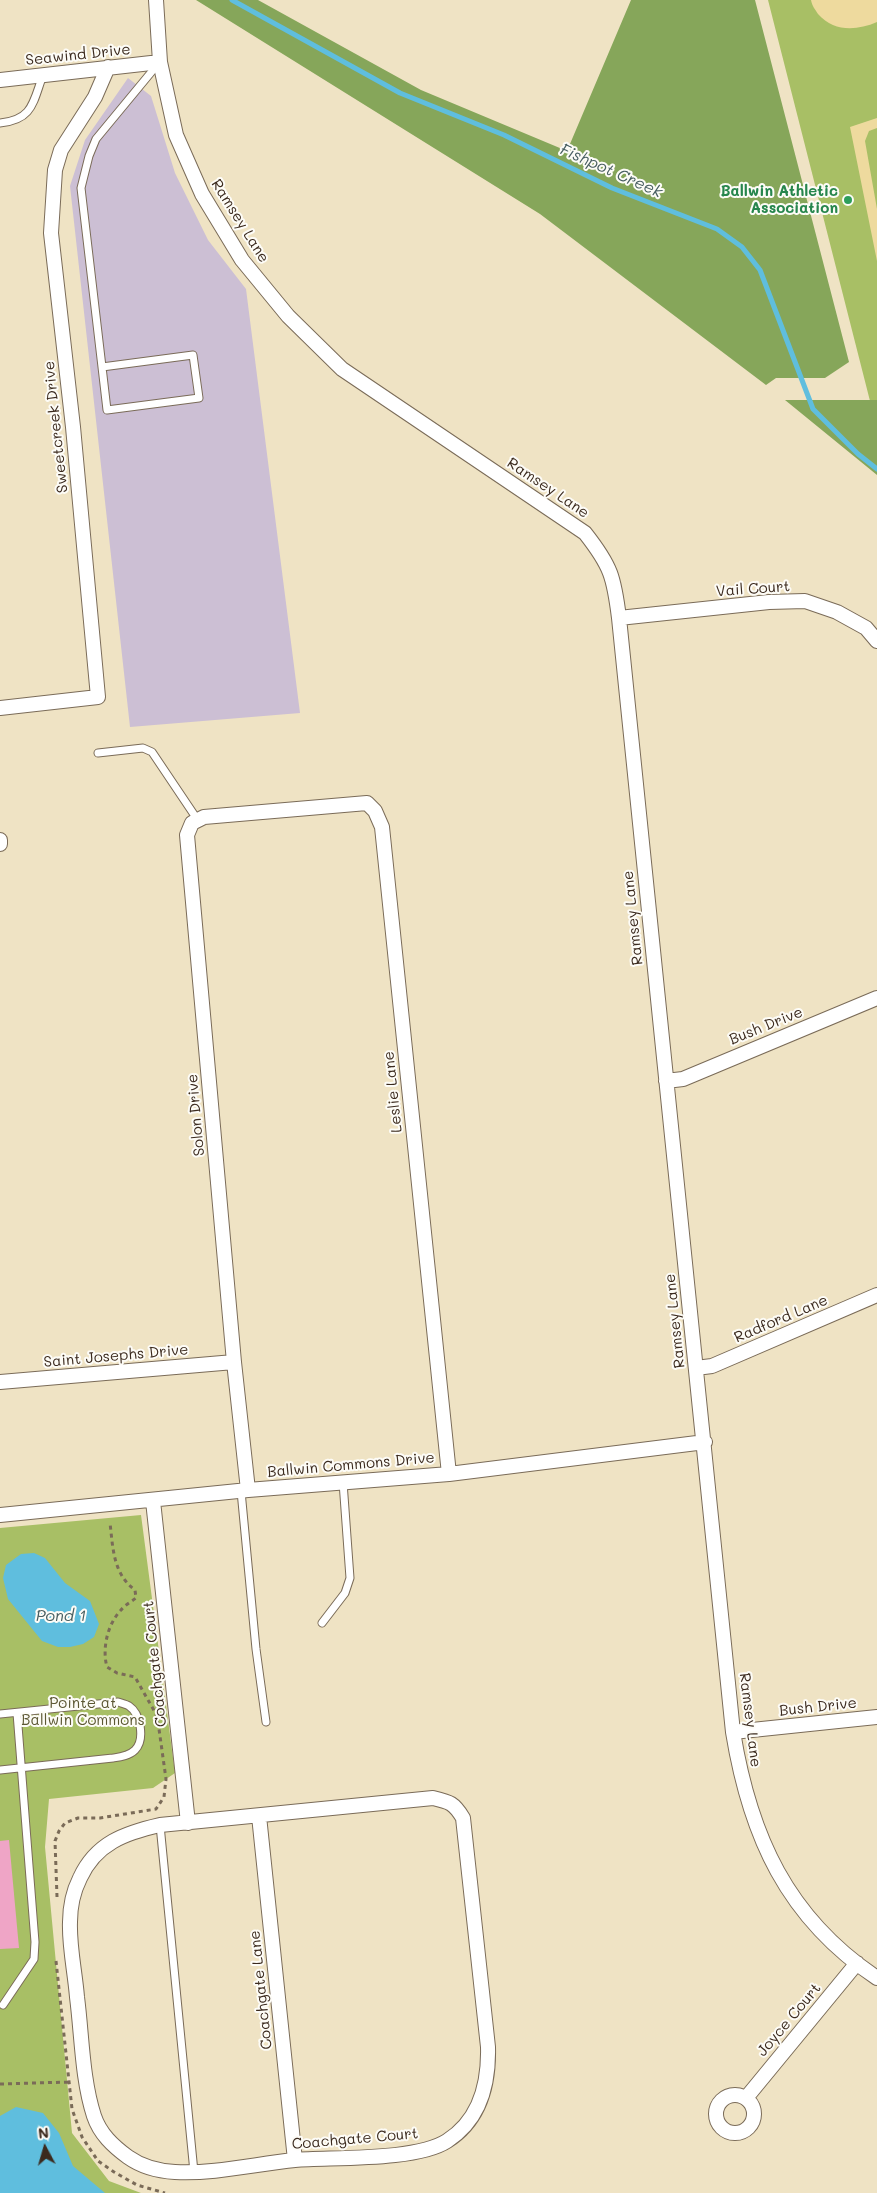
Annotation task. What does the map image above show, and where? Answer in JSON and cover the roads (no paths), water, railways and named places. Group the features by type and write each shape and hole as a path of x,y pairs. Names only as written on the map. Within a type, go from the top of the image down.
{"street":[{"name":"Ramsey Lane","path":"156,0 160,62 176,135 202,194 242,260 265,289 288,316 342,369 361,384 586,533 603,555 610,570 619,618 705,1442 733,1732 744,1791 762,1843 785,1887 813,1923 857,1964 877,1978"},
{"name":"Seawind Drive","path":"0,80 160,62"},
{"name":"Sweetcreek Drive","path":"0,708 98,697 73,427 51,234 55,170 61,150 96,97 108,67"},
{"name":"Vail Court","path":"619,618 769,602 805,601 837,612 852,620 866,628 877,641"},
{"name":"Leslie Lane","path":"198,819 367,803 375,811 382,827 448,1474"},
{"name":"Solon Drive","path":"198,819 188,828 187,839 244,1491"},
{"name":"Bush Drive","path":"666,1081 682,1078 877,998"},
{"name":"Radford Lane","path":"696,1368 712,1366 877,1295"},
{"name":"Saint Josephs Drive","path":"0,1382 234,1362"},
{"name":"Ballwin Commons Drive","path":"0,1515 244,1491 448,1474 705,1442"},
{"name":"Coachgate Court","path":"153,1501 188,1823"},
{"name":"Bush Drive","path":"733,1732 877,1717"},
{"name":"Coachgate Court","path":"433,1798 447,1801 456,1807 463,1818 488,2047 488,2071 483,2096 474,2115 461,2130 446,2142 416,2153 295,2160 194,2173 172,2172 143,2166 114,2146 102,2134 94,2117 86,2078 70,1924 72,1896 81,1876 92,1859 123,1835 160,1825 259,1816 433,1798"},
{"name":"Coachgate Lane","path":"259,1816 295,2160"},
{"name":"Joyce Court","path":"746,2098 857,1964"}],"lane":[{"path":"102,367 193,355 199,398 108,410 102,367 81,188 89,156 96,139 160,62"},
{"path":"0,123 14,121 23,117 31,108 43,75"},
{"path":"98,753 143,748 152,752 198,819"},
{"path":"322,1623 345,1593 350,1578 343,1482"},
{"path":"244,1491 256,1649 266,1722"},
{"path":"0,1714 118,1702 129,1706 136,1714 141,1737 137,1748 130,1754 112,1758 23,1766 0,1770"},
{"path":"3,2005 34,1959 35,1942 23,1766 17,1713"},
{"path":"160,1825 194,2173"}],"water":[{"name":"Pond 1","path":"34,1553 45,1558 65,1583 90,1601 99,1624 94,1637 83,1644 58,1647 42,1641 8,1599 3,1578 6,1565 21,1554"},
{"path":"16,2107 43,2113 59,2133 73,2166 105,2193 0,2193 0,2116"}],"waterway":[{"name":"Fishpot Creek","path":"232,0 400,93 504,135 612,188 717,229 742,247 760,270 813,409 858,454 877,469"}],"place":[{"name":"Ballwin Athletic Association","path":"848,200"}],"park label":[{"name":"Pointe at Ballwin Commons","path":"83,1712"}]}
